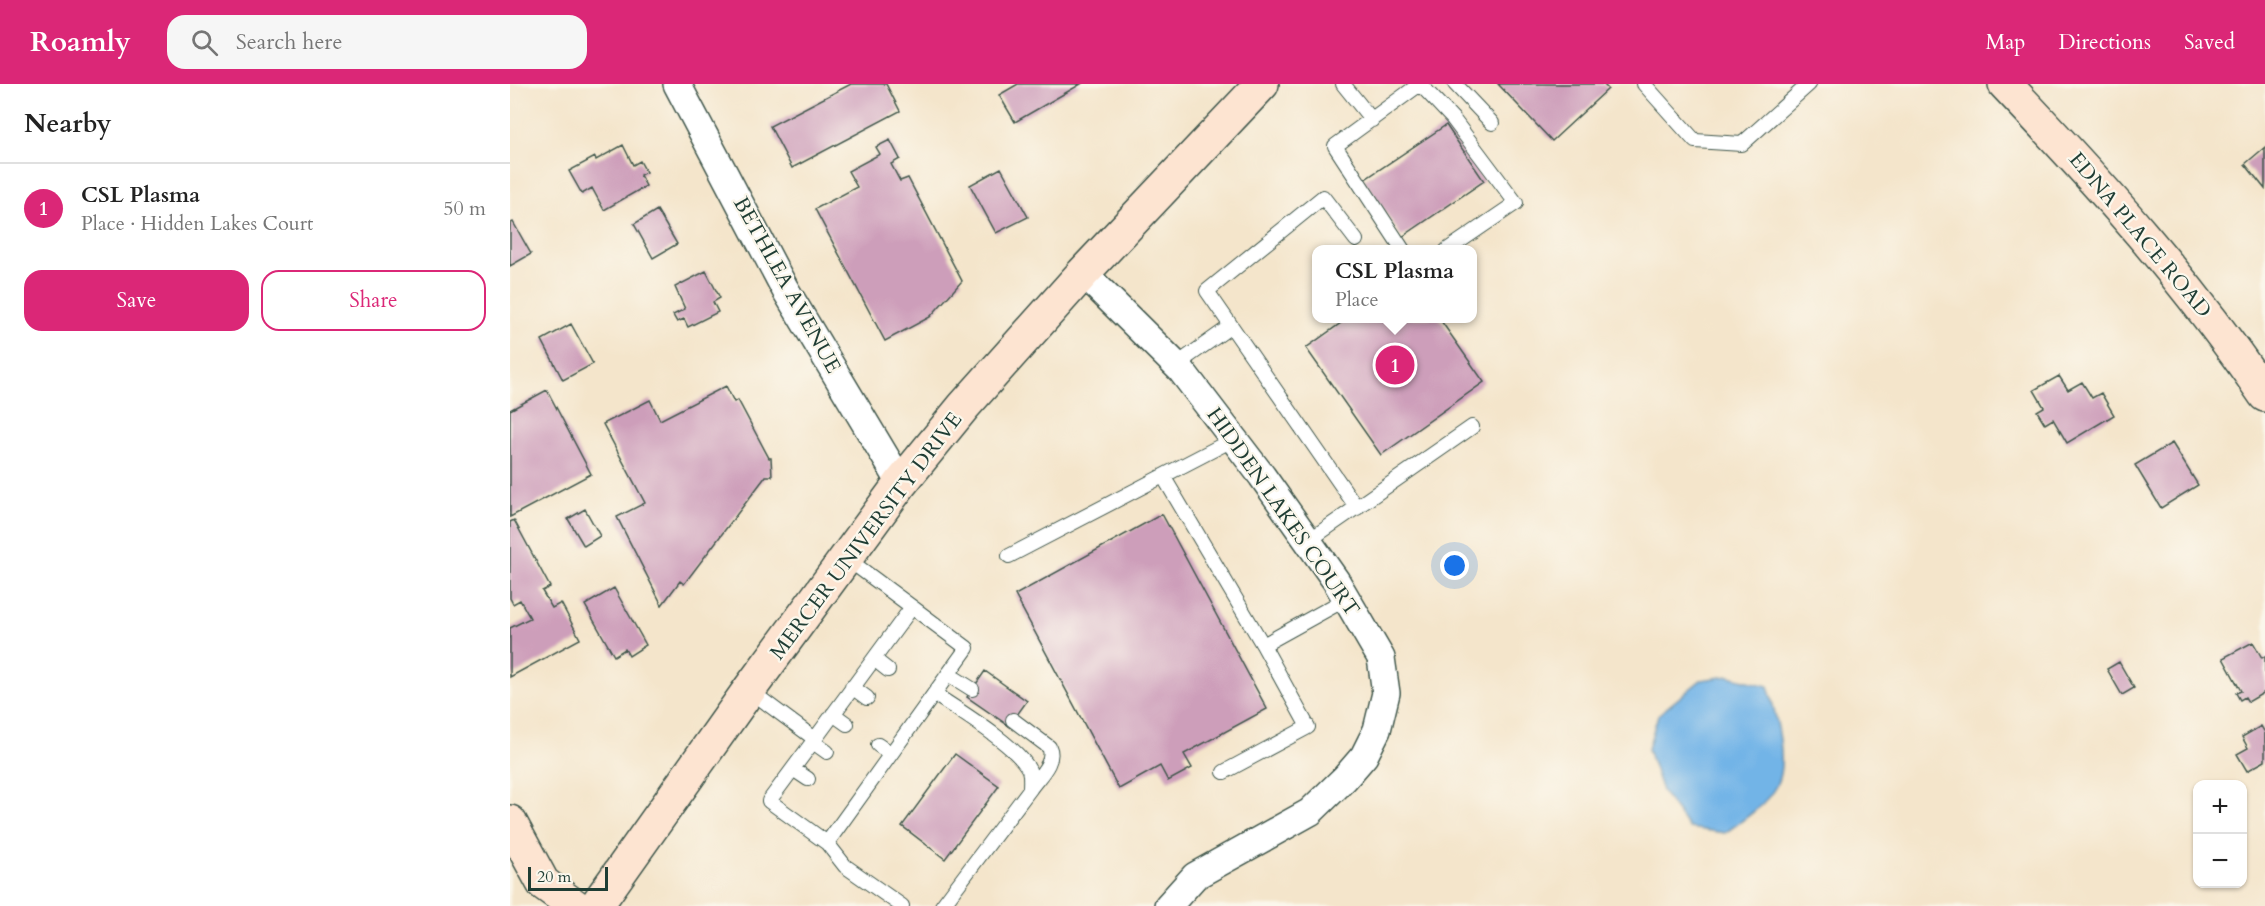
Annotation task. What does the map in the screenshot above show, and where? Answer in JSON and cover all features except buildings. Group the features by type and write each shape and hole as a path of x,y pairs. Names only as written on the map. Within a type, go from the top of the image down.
{"main road":[{"name":"EDNA PLACE ROAD","path":"2005,84 2149,240 2220,330 2265,395"},
{"name":"MERCER UNIVERSITY DRIVE","path":"596,906 748,690 901,483 964,406 1256,86"},
{"path":"510,822 543,883 575,906"}],"street":[{"name":"BETHLEA AVENUE","path":"677,84 785,289 901,483"},
{"name":"HIDDEN LAKES COURT","path":"1083,273 1176,365 1234,439 1308,541 1381,658 1386,693 1377,730 1364,756 1345,778 1310,812 1195,876 1168,906"}],"lane":[{"path":"1343,84 1372,120"},
{"path":"1400,245 1335,146 1420,84 1453,119 1516,203 1454,245"},
{"path":"1455,84 1492,123"},
{"path":"1644,84 1695,141 1742,144 1809,84"},
{"path":"1356,240 1323,198 1207,291 1357,508"},
{"path":"1176,365 1231,326"},
{"path":"1308,541 1472,427"},
{"path":"1009,556 1234,439"},
{"path":"1163,476 1263,645 1308,727 1224,772"},
{"path":"827,843 968,648 846,558"},
{"path":"1263,645 1346,599"},
{"path":"902,906 845,866 827,843 769,801 912,607"},
{"path":"874,659 888,669"},
{"path":"948,674 972,689"},
{"path":"852,687 867,698"},
{"path":"748,690 827,752"},
{"path":"918,691 933,696 1005,744 1023,761 1030,772 1030,789"},
{"path":"833,714 848,724"},
{"path":"898,719 910,727"},
{"path":"942,906 1051,760 1052,753 1049,747 1013,720"},
{"path":"878,745 891,754"},
{"path":"793,769 808,779"},
{"path":"859,773 871,782"},
{"path":"839,800 851,808"}],"water":[{"path":"1729,676 1768,686 1780,736 1780,776 1766,800 1725,833 1689,828 1662,791 1648,749 1658,715 1701,680"}],"place":[{"name":"CSL Plasma","path":"1395,365"}]}
